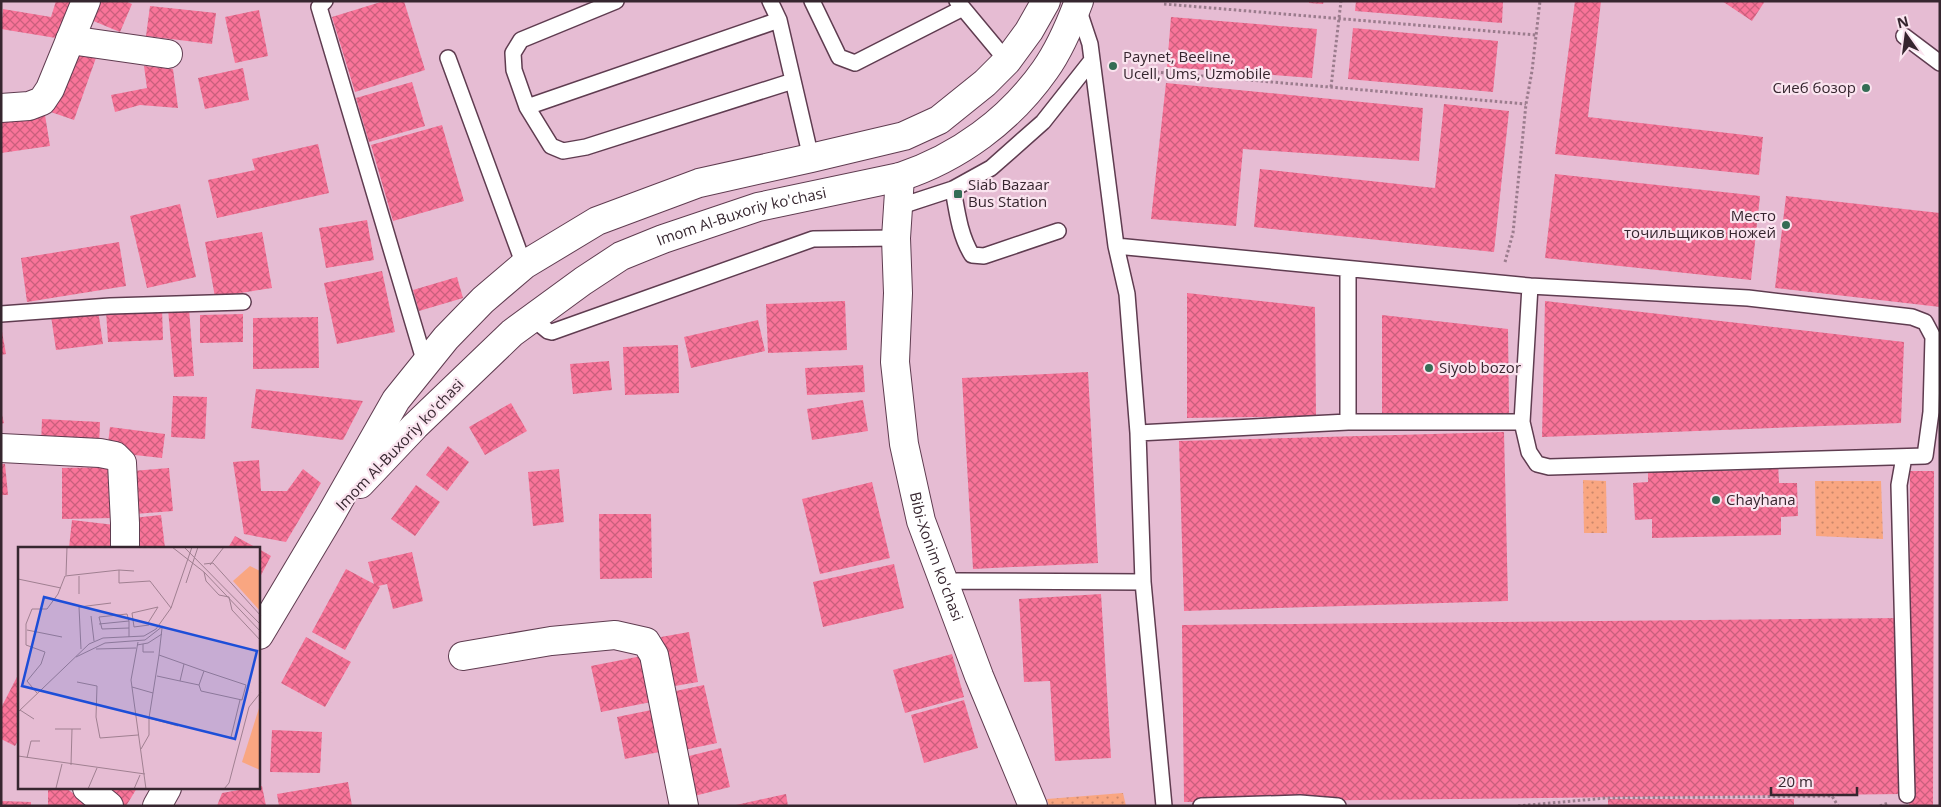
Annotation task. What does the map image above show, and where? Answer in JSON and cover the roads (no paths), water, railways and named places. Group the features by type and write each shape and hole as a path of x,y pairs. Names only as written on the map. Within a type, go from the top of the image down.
{"main road":[{"path":"1,108 29,106 42,101 50,89 86,1"},
{"name":"Imom Al-Buxoriy ko'chasi","path":"260,634 396,400 446,338 483,300 524,265 597,221 699,183 904,136 939,120 985,83 1007,61 1029,31 1046,1"},
{"name":"Imom Al-Buxoriy ko'chasi","path":"330,516 415,426 522,326 583,281 621,256 663,239 758,207 900,178 921,170 963,149 1013,108 1045,70 1061,44 1078,4"},
{"path":"70,40 168,54"},
{"name":"Bibi-Xonim ko'chasi","path":"900,178 896,238 898,293 895,362 904,444 921,521 979,676 1033,806"},
{"path":"483,300 522,326"},
{"path":"1,448 100,453 115,456 122,463 125,523 124,547"},
{"path":"463,656 551,641 615,636 646,642 654,655 684,806"},
{"path":"89,790 109,806"},
{"path":"157,806 166,790"}],"lane":[{"path":"325,1 319,7 425,363"},
{"path":"616,1 521,40 513,53 514,70 527,107 551,146 564,150 586,147 794,81"},
{"path":"770,1 779,20 811,158"},
{"path":"812,1 839,57 855,63 960,4 1007,61"},
{"path":"1078,4 1090,44 1116,246 1127,294 1138,432 1143,582 1164,806"},
{"path":"527,107 779,20"},
{"path":"1904,36 1940,62"},
{"path":"448,58 524,265"},
{"path":"898,206 953,190 991,168 1043,122 1092,60"},
{"path":"953,190 962,233 966,246 972,255 984,256 1058,231"},
{"path":"522,326 552,332 813,239 896,238"},
{"path":"1116,246 1530,286 1748,298 1912,317 1925,322 1933,337 1931,412 1925,456 1549,467 1537,464 1529,452 1522,422 1530,286"},
{"path":"1348,269 1348,422"},
{"path":"1,314 110,306 243,302"},
{"path":"1138,432 1348,422 1522,422"},
{"path":"1904,457 1899,485 1907,795"},
{"path":"945,583 958,581 1143,582"},
{"path":"1200,806 1300,803 1338,806"}],"place":[{"name":"Paynet, Beeline, Ucell, Ums, Uzmobile","path":"1113,66"},
{"name":"Сиеб бозор","path":"1866,88"},
{"name":"Siab Bazaar Bus Station","path":"958,194"},
{"name":"Место точильщиков ножей","path":"1786,225"},
{"name":"Siyob bozor","path":"1429,368"},
{"name":"Chayhana","path":"1716,500"}]}
